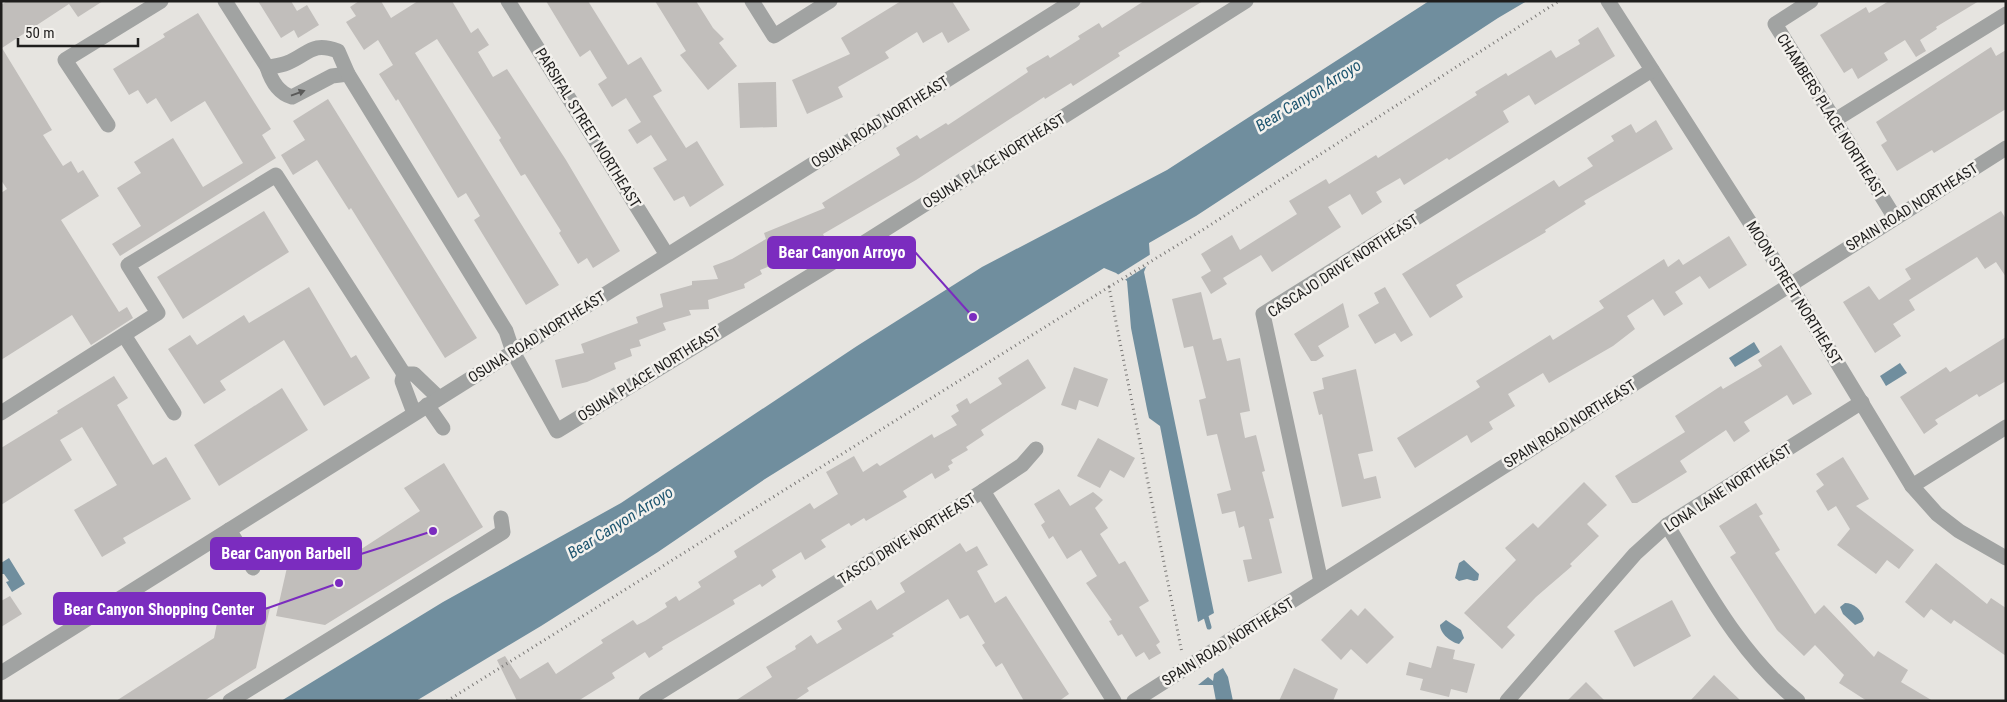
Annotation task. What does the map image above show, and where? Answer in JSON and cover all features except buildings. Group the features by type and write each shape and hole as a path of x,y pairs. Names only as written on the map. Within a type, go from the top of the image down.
{"street":[{"path":"108,125 65,60 160,1"},
{"path":"225,1 267,67 270,78 283,94 292,97 332,76 348,74"},
{"name":"PARSIFAL STREET NORTHEAST","path":"508,1 668,255"},
{"path":"752,1 774,36 830,1"},
{"name":"OSUNA ROAD NORTHEAST","path":"1,673 1073,1"},
{"name":"OSUNA PLACE NORTHEAST","path":"267,67 288,63 313,47 326,46 338,51 344,61 348,74 506,330 513,352 558,431 859,246 1246,1"},
{"name":"MOON STREET NORTHEAST","path":"1608,1 1790,285 1912,486 1944,520 1958,531 2006,558"},
{"name":"CHAMBERS PLACE NORTHEAST","path":"1812,1 1775,24 1895,218"},
{"path":"1835,120 2006,14"},
{"name":"CASCAJO DRIVE NORTHEAST","path":"1321,582 1263,314 1652,70"},
{"name":"SPAIN ROAD NORTHEAST","path":"1134,701 2006,148"},
{"path":"1,413 158,313 128,265 276,175 404,374 402,381 427,405 443,428"},
{"path":"124,336 174,413"},
{"path":"404,374 414,374 427,405"},
{"name":"LONA LANE NORTHEAST","path":"1507,701 1635,554 1667,525 1862,402"},
{"path":"1912,486 2006,427"},
{"path":"983,491 1022,465 1036,449"},
{"name":"TASCO DRIVE NORTHEAST","path":"646,701 983,491 1114,701"},
{"path":"230,701 503,532 501,518"},
{"path":"1667,525 1737,637 1760,666 1798,701"},
{"path":"229,530 253,568"}],"path":[{"path":"447,701 1154,257 1220,219 1559,1"},
{"path":"1109,286 1188,668"}],"water":[{"path":"1429,1 1527,1 1498,18 1196,216 1149,243 1150,257 1144,272 1214,613 1198,622 1160,426 1149,418 1147,409 1131,328 1127,281 1116,273 1104,268 765,479 658,552 541,626 416,701 281,701 443,602 621,503 857,346 982,267 1167,170"},
{"path":"1754,342 1760,352 1735,367 1729,358"},
{"path":"1900,363 1907,373 1886,386 1880,376"},
{"path":"9,558 25,584 12,592 6,582 9,581 4,574 1,574 1,563"},
{"path":"1464,560 1479,574 1478,580 1467,579 1459,581 1455,578 1459,563"},
{"path":"1845,603 1851,604 1859,610 1864,619 1862,622 1855,625 1843,614 1840,607"},
{"path":"1446,620 1461,630 1464,638 1459,644 1449,639 1440,628 1440,625"},
{"path":"1223,668 1228,677 1233,701 1216,701 1213,685 1198,685 1208,677 1213,681 1214,674"}],"pier":[{"path":"1151,254 1150,264 1123,281 1116,276"}],"waterway":[{"path":"1205,613 1209,627"}],"place":[{"name":"Bear Canyon Arroyo","path":"973,317"},
{"name":"Bear Canyon Barbell","path":"433,531"},
{"name":"Bear Canyon Shopping Center","path":"339,583"}]}
